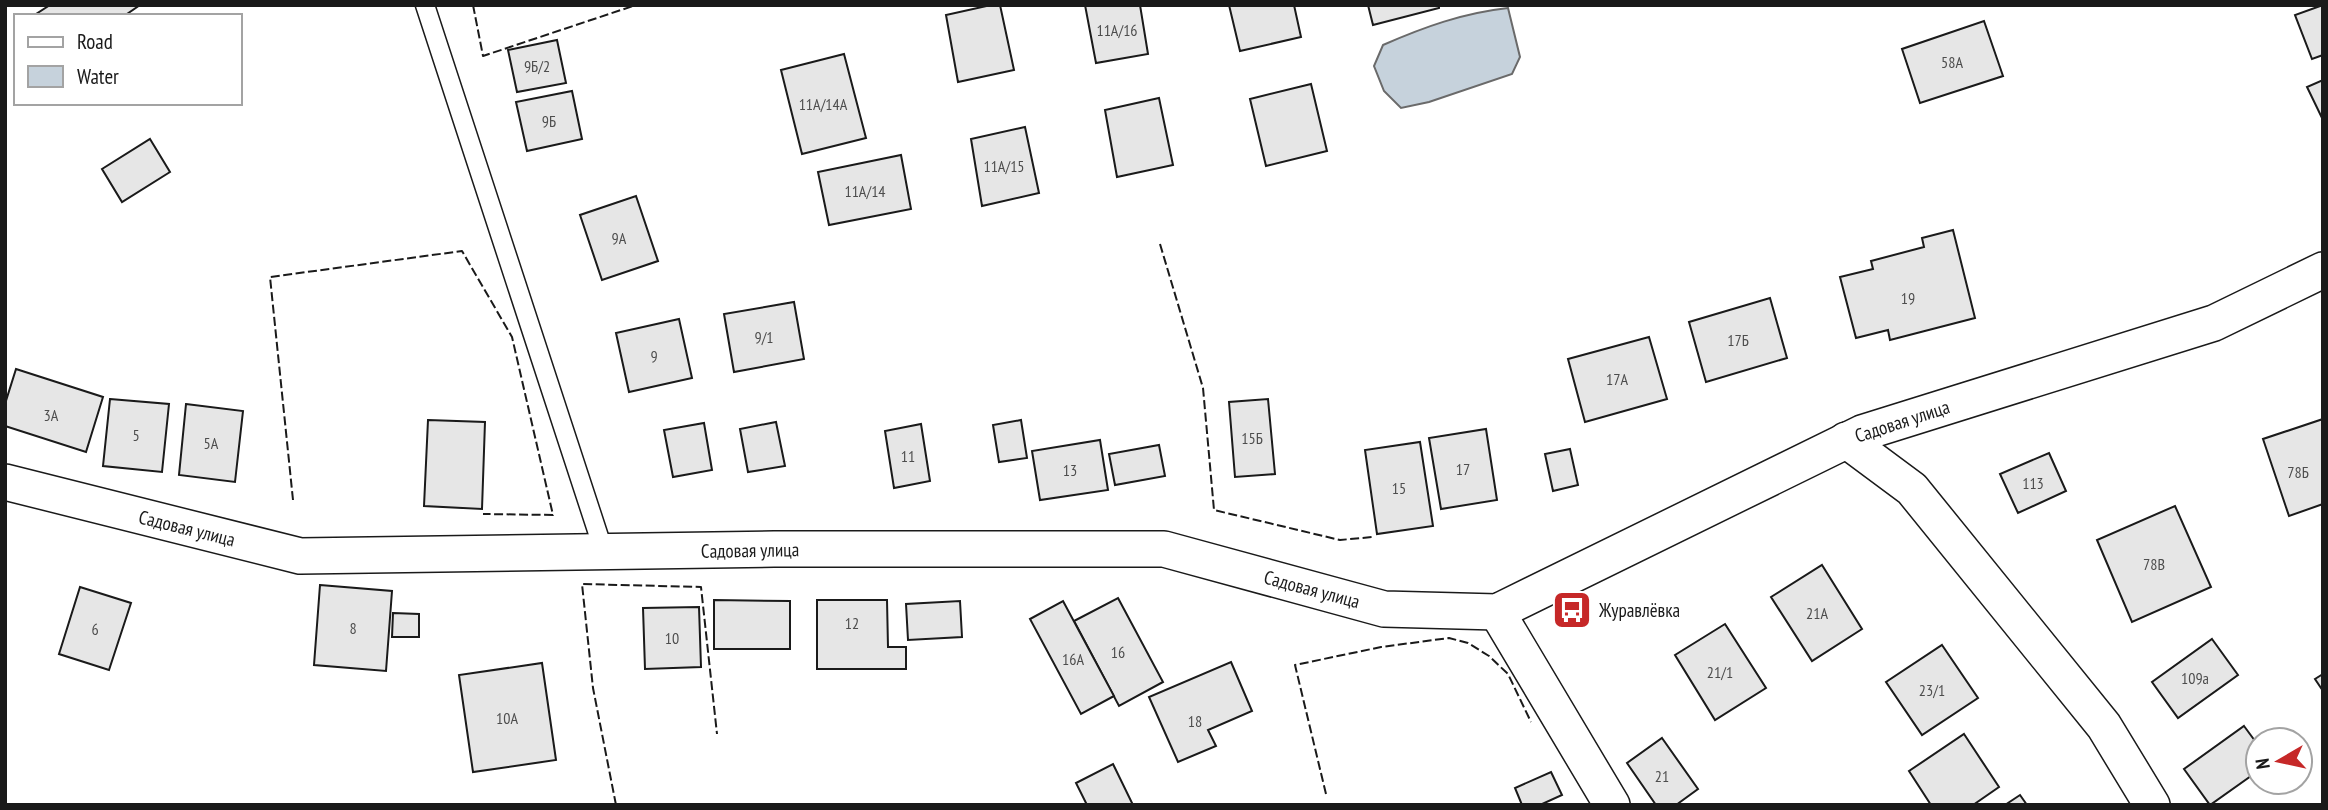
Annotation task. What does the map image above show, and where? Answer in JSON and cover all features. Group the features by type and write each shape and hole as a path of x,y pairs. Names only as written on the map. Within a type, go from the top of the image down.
{"street":[{"name":"Садовая улица","path":"5,482 300,556 1164,550 1384,609 1497,612 1846,440 2214,323 2323,270"},
{"path":"1846,440 1912,489 2104,726 2152,805"},
{"path":"1497,612 1612,805"}],"lane":[{"path":"425,5 604,552"}],"water":[{"path":"1508,8 1520,57 1512,74 1429,102 1401,108 1384,91 1374,66 1383,45 1444,22 1475,13"}],"building":[{"path":"50,5 140,5 127,14 36,14"},
{"path":"1000,5 1014,70 958,82 946,15"},
{"path":"1085,5 1140,5 1148,54 1096,63"},
{"path":"1229,5 1294,5 1301,37 1240,51"},
{"path":"1368,5 1439,5 1439,8 1373,25"},
{"path":"2323,5 2323,55 2312,59 2295,15"},
{"path":"1984,21 2003,76 1920,103 1902,49"},
{"path":"557,40 566,83 517,92 508,50"},
{"path":"844,54 866,138 802,154 781,70"},
{"path":"2323,80 2323,120 2307,87"},
{"path":"1311,84 1327,151 1266,166 1250,99"},
{"path":"572,91 582,139 527,151 516,102"},
{"path":"1159,98 1173,165 1117,177 1105,110"},
{"path":"1025,127 1039,193 982,206 971,139"},
{"path":"150,139 170,172 122,202 102,169"},
{"path":"901,155 911,209 829,225 818,172"},
{"path":"636,196 658,261 602,280 580,215"},
{"path":"1953,230 1975,318 1890,340 1888,330 1856,338 1840,277 1873,269 1871,261 1924,247 1922,238"},
{"path":"1770,298 1787,358 1706,382 1689,322"},
{"path":"794,302 804,359 734,372 724,314"},
{"path":"679,319 692,378 629,392 616,333"},
{"path":"1649,337 1667,399 1585,422 1568,359"},
{"path":"16,369 103,397 86,452 5,426 5,404"},
{"path":"110,399 169,404 162,472 103,466"},
{"path":"1268,399 1275,474 1235,477 1229,402"},
{"path":"186,404 243,411 235,482 179,475"},
{"path":"2323,419 2323,504 2289,516 2263,439"},
{"path":"428,420 485,422 482,509 424,506"},
{"path":"1021,420 1027,458 999,462 993,425"},
{"path":"776,422 785,466 748,472 740,429"},
{"path":"704,423 712,470 673,477 664,430"},
{"path":"921,424 930,481 894,488 885,431"},
{"path":"1486,429 1497,500 1441,509 1429,438"},
{"path":"1100,440 1108,490 1040,500 1032,451"},
{"path":"1420,442 1433,526 1377,534 1365,450"},
{"path":"1159,445 1165,476 1115,485 1109,454"},
{"path":"1570,449 1578,485 1553,491 1545,454"},
{"path":"2049,453 2066,491 2018,513 2000,474"},
{"path":"2175,506 2211,587 2132,622 2097,540"},
{"path":"1822,565 1862,629 1812,661 1771,597"},
{"path":"320,585 392,591 386,671 314,665"},
{"path":"80,587 131,603 109,670 59,654"},
{"path":"1118,598 1163,682 1119,706 1074,621"},
{"path":"714,600 790,601 790,649 714,649"},
{"path":"817,600 887,600 888,647 906,647 906,669 817,669"},
{"path":"960,601 962,637 908,640 906,604"},
{"path":"1063,601 1114,696 1081,714 1030,619"},
{"path":"699,607 701,667 645,669 643,608"},
{"path":"393,613 419,614 419,637 392,637"},
{"path":"1725,624 1766,688 1715,720 1675,655"},
{"path":"2212,639 2238,675 2178,718 2152,682"},
{"path":"1942,645 1978,698 1922,735 1886,682"},
{"path":"1231,662 1252,711 1208,730 1216,746 1178,762 1149,697"},
{"path":"542,663 556,760 473,772 459,675"},
{"path":"2323,674 2323,691 2315,679"},
{"path":"2244,726 2244,781 2210,805 2184,769"},
{"path":"1964,734 1999,787 1973,805 1931,805 1909,771"},
{"path":"1662,738 1698,789 1676,805 1656,805 1627,763"},
{"path":"1113,764 1133,805 1087,805 1076,783"},
{"path":"1551,772 1562,795 1540,805 1522,805 1515,788"},
{"path":"2020,795 2027,805 2005,805"}],"fence":[{"path":"473,5 483,56 636,5"},
{"path":"1160,244 1203,388 1214,510 1340,540 1372,537"},
{"path":"293,500 270,277 462,251 512,337 553,515 483,514"},
{"path":"616,805 593,688 582,584 701,587 717,734"},
{"path":"1326,794 1295,665 1381,647 1449,638 1468,643 1489,656 1508,674 1531,722"}],"place":[{"name":"Журавлёвка","path":"1572,610"}]}
